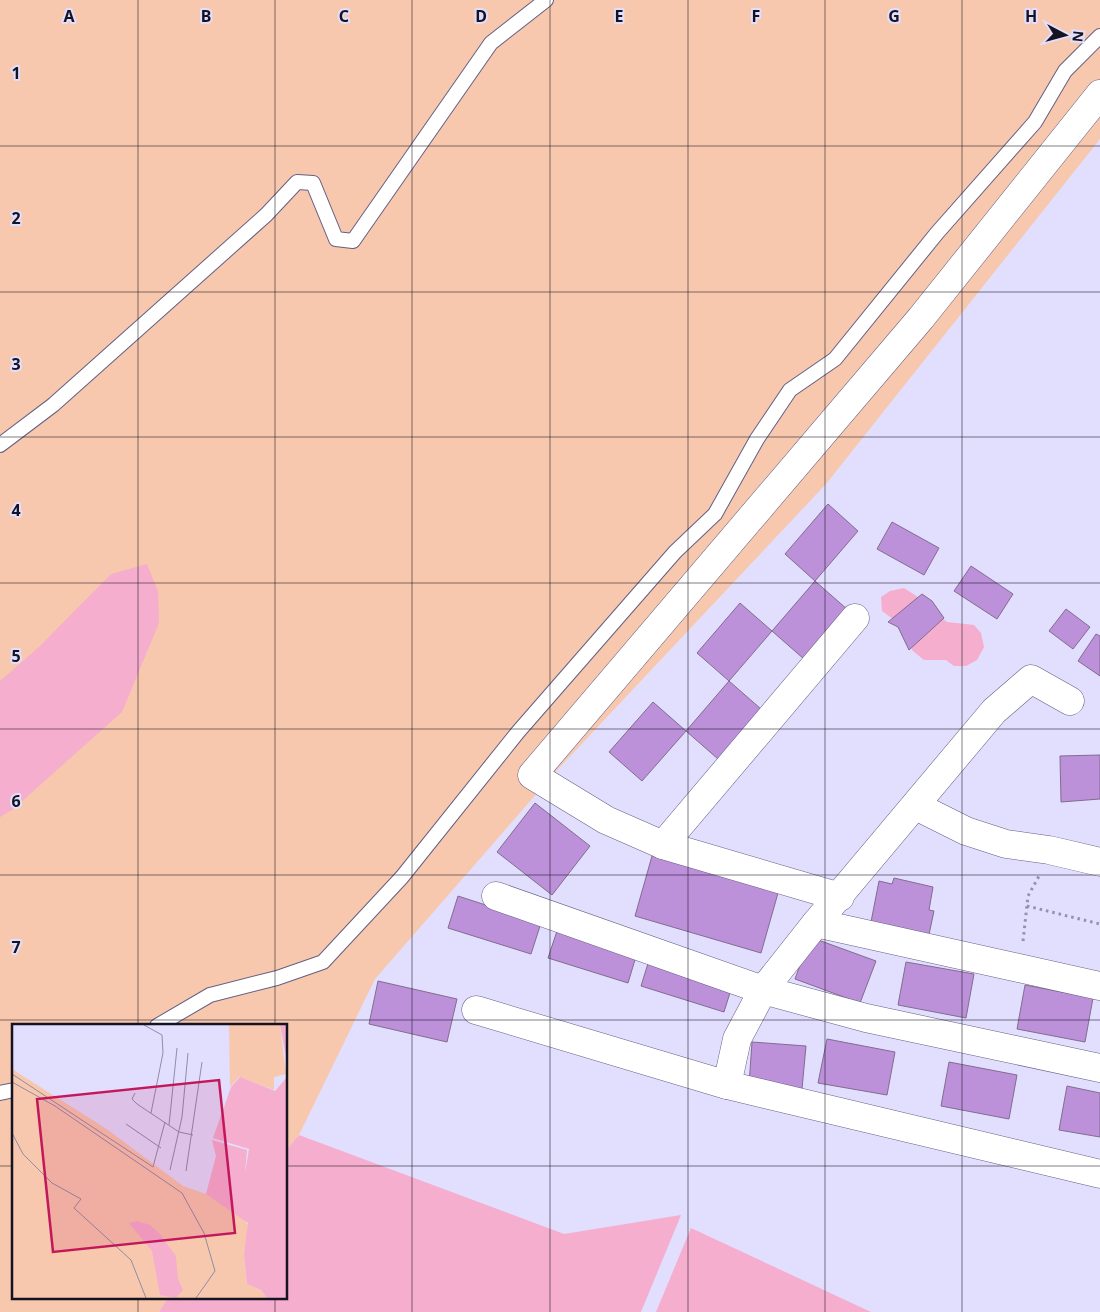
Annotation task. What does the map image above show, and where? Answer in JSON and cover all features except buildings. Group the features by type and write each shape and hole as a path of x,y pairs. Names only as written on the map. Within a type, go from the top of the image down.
{"street":[{"path":"840,897 663,845 606,820 532,775 921,318 1100,94"},
{"path":"663,845 855,618"},
{"path":"726,1085 737,1039 763,990 816,923 840,897 994,711 1031,679 1070,701"},
{"path":"916,806 966,832 1006,844 1100,862"},
{"path":"496,896 763,990 866,1018 1100,1068"},
{"path":"816,923 1100,986"},
{"path":"476,1010 726,1085 1100,1174"}],"lane":[{"path":"0,445 53,405 266,215 297,182 313,183 336,240 353,241 491,43 546,0"},
{"path":"160,1024 210,995 277,978 323,962 402,877 518,732 668,560 715,514 757,439 790,390 835,359 937,233 1035,122 1065,71 1100,36"}],"path":[{"path":"1026,971 1022,934 1028,896 1044,864 1071,855"},
{"path":"1027,906 1100,924"}],"shaded area":[{"path":"0,0 1100,0 1100,139 826,484 559,768 375,979 299,1135 288,1148 288,1024 12,1024 12,1300 167,1300 159,1312 0,1312"},
{"path":"147,564 158,591 159,623 122,712 12,810 0,817 0,681 39,647 111,574"},
{"path":"904,588 929,604 935,613 947,622 974,625 981,633 984,647 977,660 966,666 954,666 946,660 924,660 913,651 904,637 901,625 882,611 881,597 890,591"},
{"path":"299,1135 564,1234 681,1215 641,1312 159,1312 167,1300 288,1300 288,1148"},
{"path":"691,1228 871,1312 656,1312"}]}
